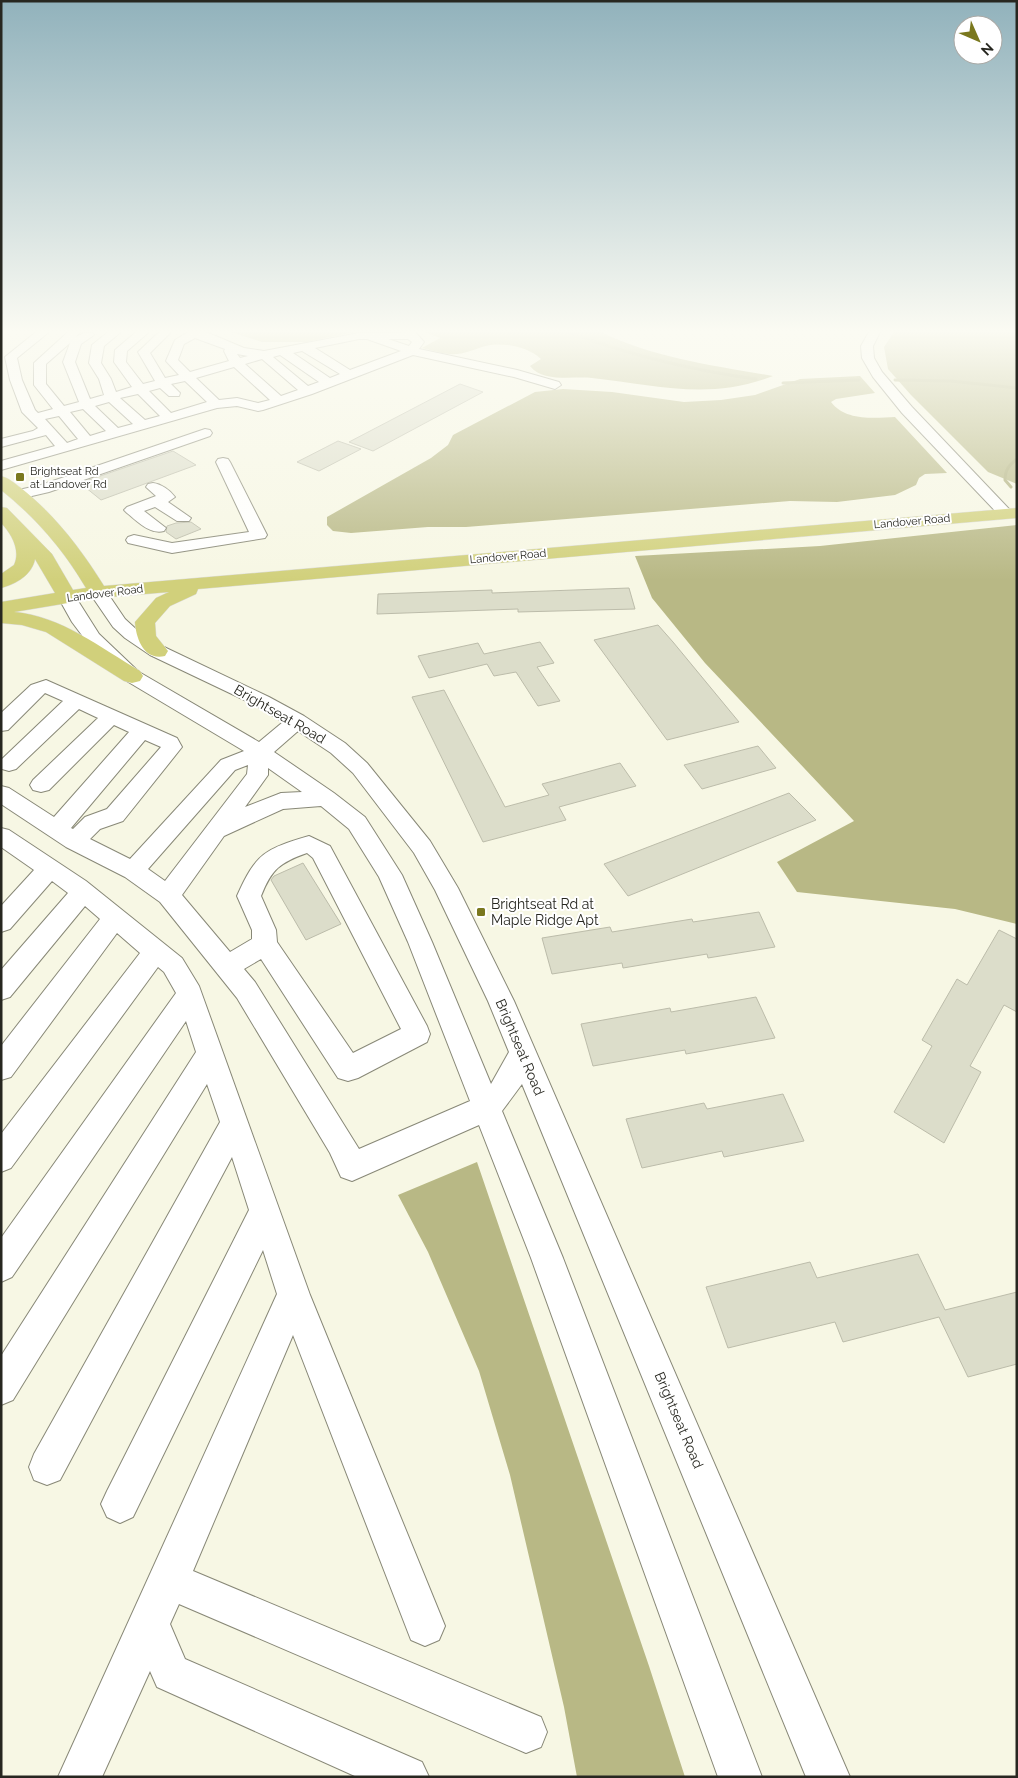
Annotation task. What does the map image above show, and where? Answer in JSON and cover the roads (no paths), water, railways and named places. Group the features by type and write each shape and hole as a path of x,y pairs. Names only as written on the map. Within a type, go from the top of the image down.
{"main road":[{"name":"Brightseat Road","path":"1,481 26,500 61,536 94,585"},
{"name":"Landover Road","path":"94,585 211,582 1004,509 1017,498"},
{"name":"Landover Road","path":"1,589 63,589 448,545 1004,509"},
{"path":"1,582 15,574 27,561 28,552 6,521"},
{"path":"6,521 45,558 63,589"},
{"path":"157,651 146,637 144,628 148,616 165,601 211,582"},
{"name":"Landover Road","path":"1,608 63,589"},
{"path":"1,617 32,621 53,628 132,676"}],"street":[{"path":"32,415 47,428 64,448"},
{"path":"35,418 46,415"},
{"path":"64,415 87,441"},
{"path":"97,415 116,433"},
{"path":"132,415 143,425"},
{"path":"165,415 168,418"},
{"path":"1,466 178,415"},
{"path":"912,415 1004,509"},
{"path":"1,433 14,430 47,428"},
{"path":"1,444 38,434 47,428"},
{"path":"26,500 66,487 67,480 205,433"},
{"path":"134,540 172,548 260,535 223,462"},
{"path":"158,528 132,510 155,494 183,518"},
{"name":"Brightseat Road","path":"94,585 119,623 131,634 157,651 218,678 297,721 338,748 360,768 422,847 443,882 523,1052 828,1777"},
{"path":"63,589 80,622 93,638 132,676 260,752 326,798 357,824 390,874 420,942 547,1258 740,1777"},
{"path":"1,725 38,689 46,686 170,743 172,747 115,815 65,835"},
{"path":"9,764 76,700"},
{"path":"42,785 110,716"},
{"path":"133,872 228,765 260,752 297,721"},
{"path":"65,835 142,730"},
{"path":"168,896 257,775 260,752"},
{"path":"214,832 262,808 281,801 326,798"},
{"path":"5,799 65,835 133,872 168,896 246,990 340,1143 352,1167 487,1107 502,1095 514,1074 523,1052"},
{"path":"309,844 322,852 417,1034 348,1069 266,944 264,930 249,896 259,870 274,856 309,844"},
{"path":"4,845 49,869 83,892 173,965 190,994 294,1294 425,1626"},
{"path":"1,922 49,869"},
{"path":"1,989 83,892"},
{"path":"1,1068 115,918"},
{"path":"227,966 266,944"},
{"path":"1,1158 156,951"},
{"path":"1,1266 190,994"},
{"path":"1,1388 210,1055"},
{"path":"47,1467 234,1124"},
{"path":"120,1504 265,1212"},
{"path":"80,1777 150,1624 294,1294"},
{"path":"169,1580 526,1732"},
{"path":"150,1624 171,1673 408,1777"}],"waterway":[{"path":"1011,487 1005,480 1006,473 1017,459"}],"place":[{"name":"Brightseat Rd at Landover Rd","path":"20,477"},
{"name":"Brightseat Rd at Maple Ridge Apt","path":"481,912"}]}
